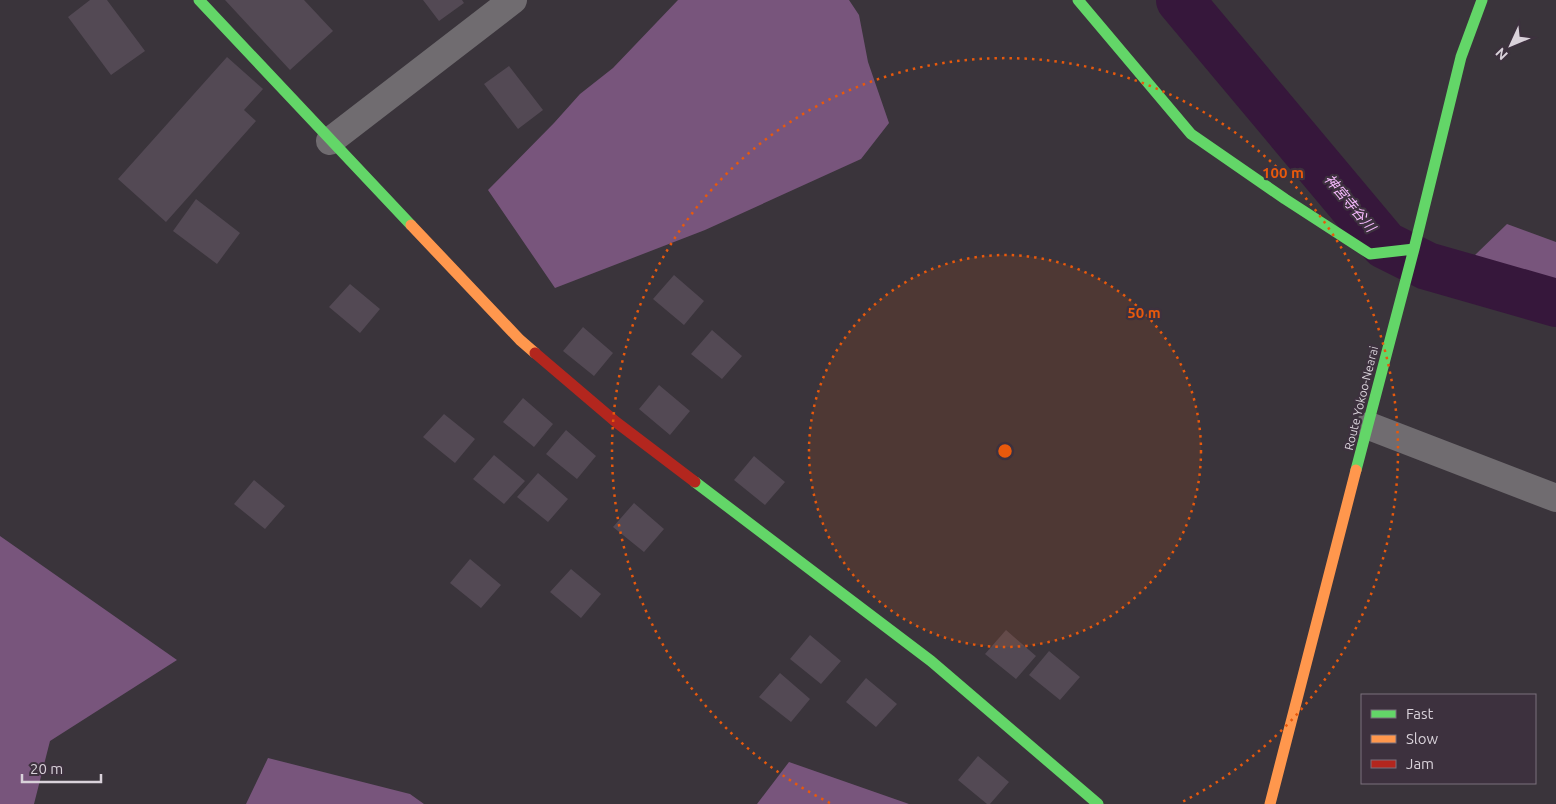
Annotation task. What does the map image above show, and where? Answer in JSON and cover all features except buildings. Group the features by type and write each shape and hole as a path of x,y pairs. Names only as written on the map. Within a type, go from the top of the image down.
{"street":[{"path":"198,0 520,340 616,422 931,661 1098,804"},
{"path":"330,140 513,0"},
{"path":"1078,0 1191,134 1285,199 1370,254 1414,249"},
{"name":"Route Yokoo-Nearai","path":"1270,804 1414,249 1461,57 1482,0"},
{"path":"1368,426 1556,498"}],"shaded area":[{"path":"678,0 849,0 859,15 868,62 889,123 861,159 705,230 555,288 488,190 580,94 613,68"},
{"path":"1507,224 1556,242 1556,302 1474,256"},
{"path":"0,536 177,660 50,741 34,804 0,804"},
{"path":"268,758 410,794 424,804 246,804"},
{"path":"789,762 909,804 757,804"}],"waterway":[{"name":"神宮寺谷川","path":"1180,0 1385,245 1427,266 1556,303"}],"traffic: fast":[{"path":"199,0 411,225"},
{"path":"1078,0 1191,134 1285,199 1370,254 1414,249"},
{"path":"1356,470 1414,249 1461,57 1482,0"},
{"path":"695,482 931,661 1098,804"}],"traffic: slow":[{"path":"411,225 520,340 535,353"},
{"path":"1270,804 1356,470"}],"traffic: jam":[{"path":"535,353 616,422 695,482"}]}
